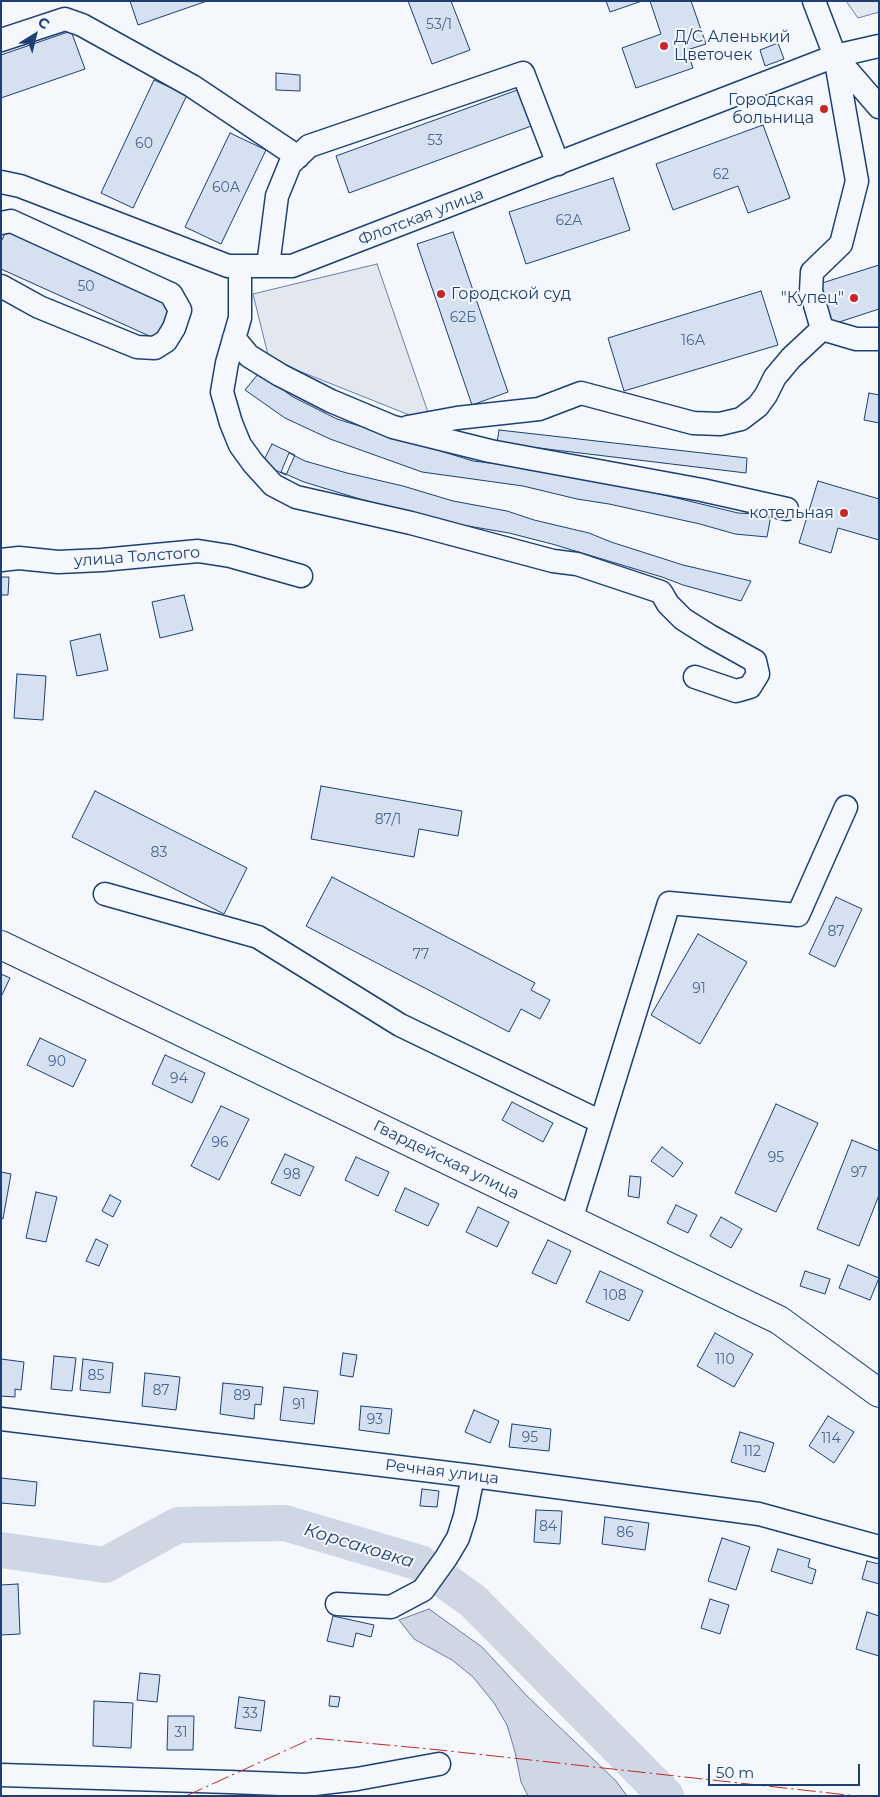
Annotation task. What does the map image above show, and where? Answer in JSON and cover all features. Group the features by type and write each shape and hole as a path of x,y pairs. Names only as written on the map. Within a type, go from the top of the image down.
{"main road":[{"name":"Гвардейская улица","path":"1,945 779,1320 879,1392"}],"street":[{"path":"814,1 835,56 857,181 841,244 812,272 811,291 822,329"},
{"path":"1,40 66,19 82,25 192,86 298,157"},
{"name":"Флотская улица","path":"1,182 20,186 228,266 292,266 835,56 879,46"},
{"path":"835,56 879,107"},
{"path":"268,266 277,196 290,164 309,146 523,73 558,164"},
{"path":"1,223 11,221 170,294 180,310 174,328 166,341 155,348 137,347 39,307 1,286"},
{"path":"240,266 240,318 222,392 231,424 240,445 252,463 273,485 296,497 371,514 553,561 577,564 661,592 668,604 683,618 710,636 755,661 758,674 750,686 736,691 695,677"},
{"path":"822,329 856,339 879,339"},
{"path":"400,429 457,418 539,409 581,393 694,423 720,424 741,419 758,406 775,377 791,358 822,329"},
{"path":"234,338 249,356 280,375 331,401 400,429 490,451 702,490 787,509"},
{"name":"улица Толстого","path":"1,560 19,558 58,562 102,560 198,551 230,556 301,576"},
{"path":"571,1220 669,903 798,916 846,807"},
{"path":"105,894 258,937 400,1025 601,1122"},
{"name":"Речная улица","path":"1,1419 474,1476 760,1514 879,1547"},
{"path":"336,1604 391,1607 423,1590 458,1538 474,1476"},
{"path":"1,1775 219,1781 306,1786 439,1764"}],"shaded area":[{"path":"846,1 879,1 879,12 858,18"},
{"path":"377,264 432,424 269,359 253,294"},
{"path":"429,1609 482,1647 527,1696 616,1781 627,1796 528,1796 521,1782 507,1725 494,1703 473,1677 452,1660 414,1639 399,1620"}],"building":[{"path":"130,1 207,1 138,25"},
{"path":"408,1 451,1 470,50 432,64"},
{"name":"Д/С Аленький Цветочек","path":"606,1 642,1 610,12"},
{"name":"Д/С Аленький Цветочек","path":"650,1 691,1 706,44 687,50 693,68 636,88 622,48 661,34"},
{"path":"71,31 85,69 1,98 1,55"},
{"path":"778,43 784,59 765,66 760,50"},
{"path":"276,73 300,75 300,91 276,90"},
{"path":"154,80 187,95 133,208 101,193"},
{"path":"520,89 534,125 349,193 336,156"},
{"path":"763,125 790,198 748,213 738,186 673,210 656,164"},
{"path":"230,133 266,150 221,244 185,227"},
{"path":"613,178 630,230 526,264 509,212"},
{"path":"7,229 172,304 156,339 1,269 1,242"},
{"path":"453,232 508,392 472,405 417,244"},
{"path":"879,265 879,309 833,324 819,284"},
{"path":"761,291 778,345 624,391 608,338"},
{"path":"259,373 293,397 337,419 473,461 524,467 656,493 738,513 771,515 767,537 735,534 700,524 523,486 422,472 330,439 285,418 245,390"},
{"path":"869,393 879,395 879,423 864,420"},
{"path":"499,430 747,458 746,473 497,443"},
{"path":"272,444 295,455 286,475 262,464"},
{"path":"289,453 305,461 347,473 403,486 453,501 507,511 534,520 589,533 683,565 751,581 741,601 552,544 509,533 445,522 360,499 304,482 281,472"},
{"name":"котельная","path":"818,481 879,499 879,540 838,528 831,553 799,543"},
{"path":"1,577 9,577 8,595 1,595"},
{"path":"184,595 193,630 160,638 152,602"},
{"path":"100,634 108,670 77,676 70,641"},
{"path":"17,674 46,676 43,720 14,718"},
{"path":"321,786 462,811 458,836 419,829 414,857 311,839"},
{"path":"95,791 247,868 224,914 72,837"},
{"path":"332,877 535,983 531,990 550,1000 540,1019 521,1009 509,1032 306,926"},
{"path":"836,897 862,909 835,967 809,954"},
{"path":"698,934 747,962 700,1044 651,1015"},
{"path":"1,974 10,978 1,997"},
{"path":"40,1038 86,1060 73,1087 27,1065"},
{"path":"165,1055 205,1073 192,1103 152,1084"},
{"path":"512,1102 553,1123 543,1142 502,1120"},
{"path":"776,1104 818,1123 776,1212 735,1193"},
{"path":"221,1106 249,1119 219,1180 191,1166"},
{"path":"852,1140 879,1151 879,1195 859,1246 817,1229"},
{"path":"662,1147 683,1163 673,1177 651,1161"},
{"path":"285,1154 314,1167 300,1196 271,1183"},
{"path":"356,1157 389,1172 378,1196 345,1180"},
{"path":"1,1172 11,1174 3,1219 1,1218"},
{"path":"630,1176 641,1177 639,1198 628,1196"},
{"path":"405,1188 439,1204 428,1226 395,1211"},
{"path":"36,1192 57,1197 46,1242 26,1238"},
{"path":"110,1195 121,1201 113,1217 102,1211"},
{"path":"676,1205 697,1215 688,1233 667,1223"},
{"path":"478,1207 509,1222 497,1247 466,1232"},
{"path":"721,1217 742,1229 731,1248 710,1236"},
{"path":"96,1239 108,1245 99,1266 86,1261"},
{"path":"548,1240 571,1251 556,1284 532,1273"},
{"path":"848,1265 879,1278 870,1300 839,1288"},
{"path":"600,1271 643,1291 629,1321 586,1302"},
{"path":"805,1271 830,1279 825,1294 800,1286"},
{"path":"715,1333 753,1354 734,1387 697,1366"},
{"path":"343,1353 357,1355 353,1377 340,1375"},
{"path":"54,1356 76,1358 72,1391 51,1389"},
{"path":"1,1359 24,1362 21,1390 15,1389 15,1397 1,1396"},
{"path":"83,1359 113,1363 110,1393 80,1390"},
{"path":"145,1373 180,1377 176,1410 142,1406"},
{"path":"223,1383 263,1387 261,1405 255,1404 254,1419 220,1414"},
{"path":"284,1387 318,1391 314,1424 280,1420"},
{"path":"361,1406 392,1409 389,1434 359,1430"},
{"path":"474,1410 499,1421 490,1443 465,1432"},
{"path":"828,1416 854,1432 834,1463 809,1446"},
{"path":"512,1424 551,1429 549,1451 509,1447"},
{"path":"740,1432 774,1443 765,1472 731,1462"},
{"path":"1,1478 37,1482 35,1506 1,1503"},
{"path":"422,1489 439,1491 437,1507 420,1506"},
{"path":"536,1510 562,1511 560,1544 534,1542"},
{"path":"605,1517 649,1523 645,1550 602,1544"},
{"path":"722,1538 750,1547 736,1590 708,1581"},
{"path":"778,1549 810,1559 808,1567 816,1570 812,1584 771,1571"},
{"path":"867,1561 879,1564 879,1584 862,1579"},
{"path":"18,1584 20,1634 1,1635 1,1585"},
{"path":"710,1599 729,1605 720,1634 701,1628"},
{"path":"867,1612 879,1616 879,1656 856,1649"},
{"path":"333,1616 374,1625 371,1637 356,1633 353,1647 327,1641"},
{"path":"140,1673 160,1675 157,1702 137,1700"},
{"path":"330,1696 340,1697 338,1707 329,1706"},
{"path":"239,1697 265,1701 261,1731 235,1728"},
{"path":"94,1701 133,1703 131,1748 93,1746"},
{"path":"168,1716 194,1716 193,1750 167,1750"}],"waterway":[{"name":"Корсаковка","path":"1,1550 105,1565 178,1525 285,1523 420,1563 473,1601 666,1796"}],"power":[{"path":"186,1796 313,1738 440,1750 857,1796"}],"place":[{"name":"Д/С Аленький Цветочек","path":"664,46"},
{"name":"Городская больница","path":"824,109"},
{"name":"Городской суд","path":"441,294"},
{"name":"\"Купец\"","path":"854,298"},
{"name":"котельная","path":"844,513"}]}
